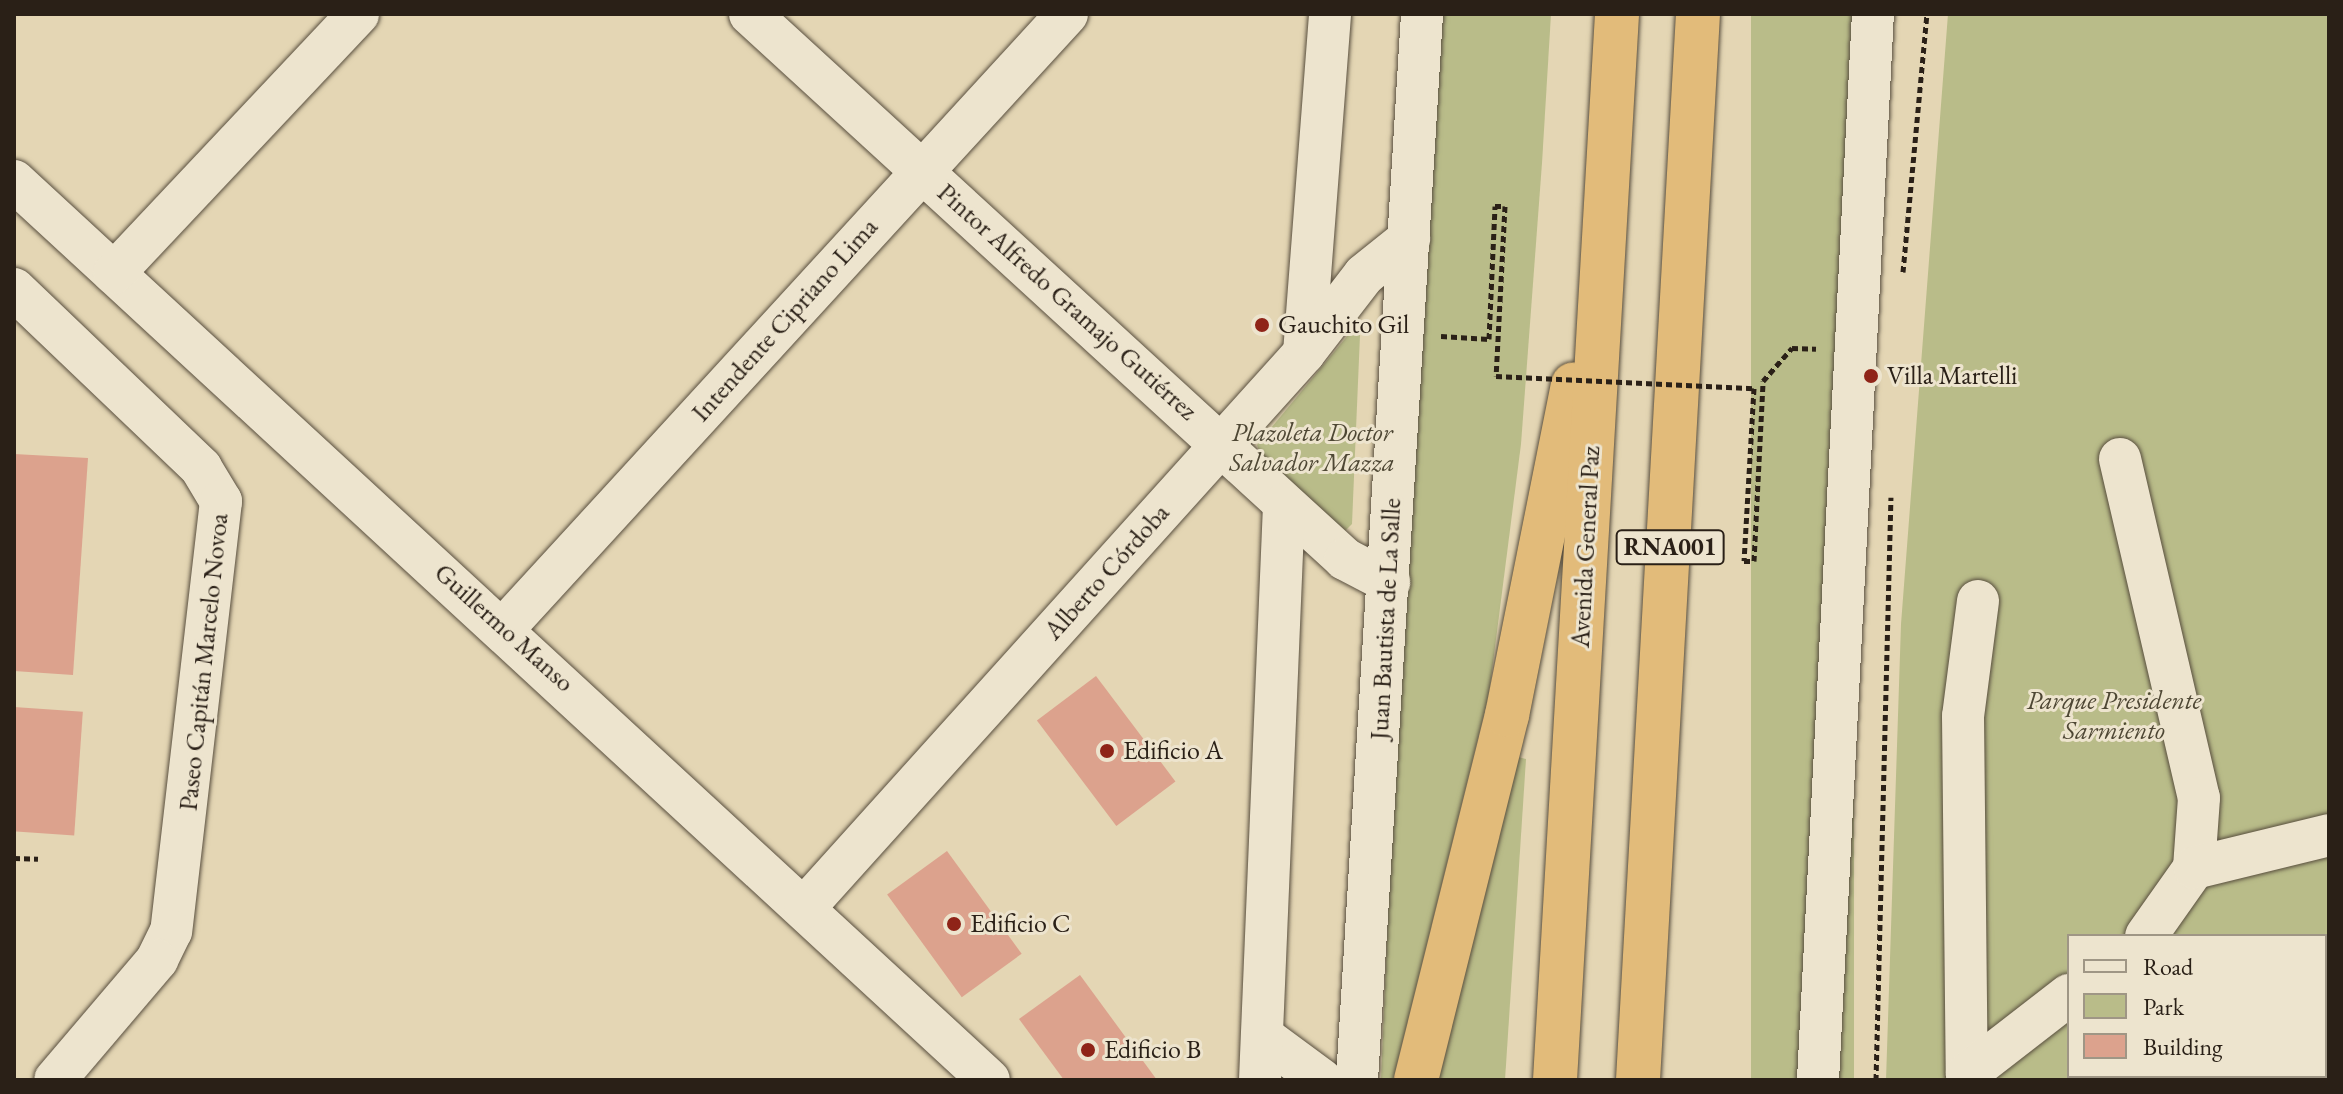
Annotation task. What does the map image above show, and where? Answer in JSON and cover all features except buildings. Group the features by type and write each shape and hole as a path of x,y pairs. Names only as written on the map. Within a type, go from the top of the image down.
{"highway":[{"name":"Avenida General Paz","path":"1555,1080 1617,14"},
{"name":"RNA001","path":"1638,1080 1698,14"},
{"path":"1416,1080 1507,715 1606,218"}],"street":[{"path":"114,273 358,14"},
{"name":"Pintor Alfredo Gramajo Gutiérrez","path":"750,14 1345,559 1389,582"},
{"name":"Intendente Cipriano Lima","path":"504,628 1067,14"},
{"path":"1304,353 1330,14"},
{"name":"Juan Bautista de La Salle","path":"1357,1080 1389,582 1400,332 1409,239 1422,14"},
{"path":"1818,1080 1873,14"},
{"name":"Guillermo Manso","path":"14,181 504,628 989,1080"},
{"name":"Alberto Córdoba","path":"805,907 1304,353 1364,275 1409,239"},
{"name":"Paseo Capitán Marcelo Novoa","path":"14,289 201,468 221,501 171,931 157,960 55,1080"},
{"path":"2120,459 2199,798 2194,868 2147,934"},
{"path":"1260,1080 1284,504"},
{"path":"1978,601 1963,716 1967,1074 2067,997"},
{"path":"2194,868 2329,835"},
{"path":"1262,1036 1322,1080"}],"path":[{"path":"1902,275 1927,14"},
{"path":"1400,332 1489,339 1495,206 1505,206 1496,376 1754,388 1744,561 1754,561 1763,381"},
{"path":"1876,1080 1891,479"},
{"path":"14,858 38,859"}],"green space":[{"path":"1441,14 1551,14 1521,444 1489,694 1393,1080 1381,1080 1411,368"},
{"path":"1751,14 1854,14 1854,1080 1751,1080"},
{"name":"Parque Presidente Sarmiento","path":"1948,14 2329,14 2329,1080 1886,1080 1901,624"},
{"name":"Plazoleta Doctor Salvador Mazza","path":"1349,334 1360,335 1352,524 1345,531 1264,465 1257,445"},
{"path":"1518,757 1526,759 1505,1080 1433,1080"}],"place":[{"name":"Gauchito Gil","path":"1262,325"},
{"name":"Villa Martelli","path":"1871,376"},
{"name":"Edificio A","path":"1107,751"},
{"name":"Edificio C","path":"954,924"},
{"name":"Edificio B","path":"1088,1050"}]}
